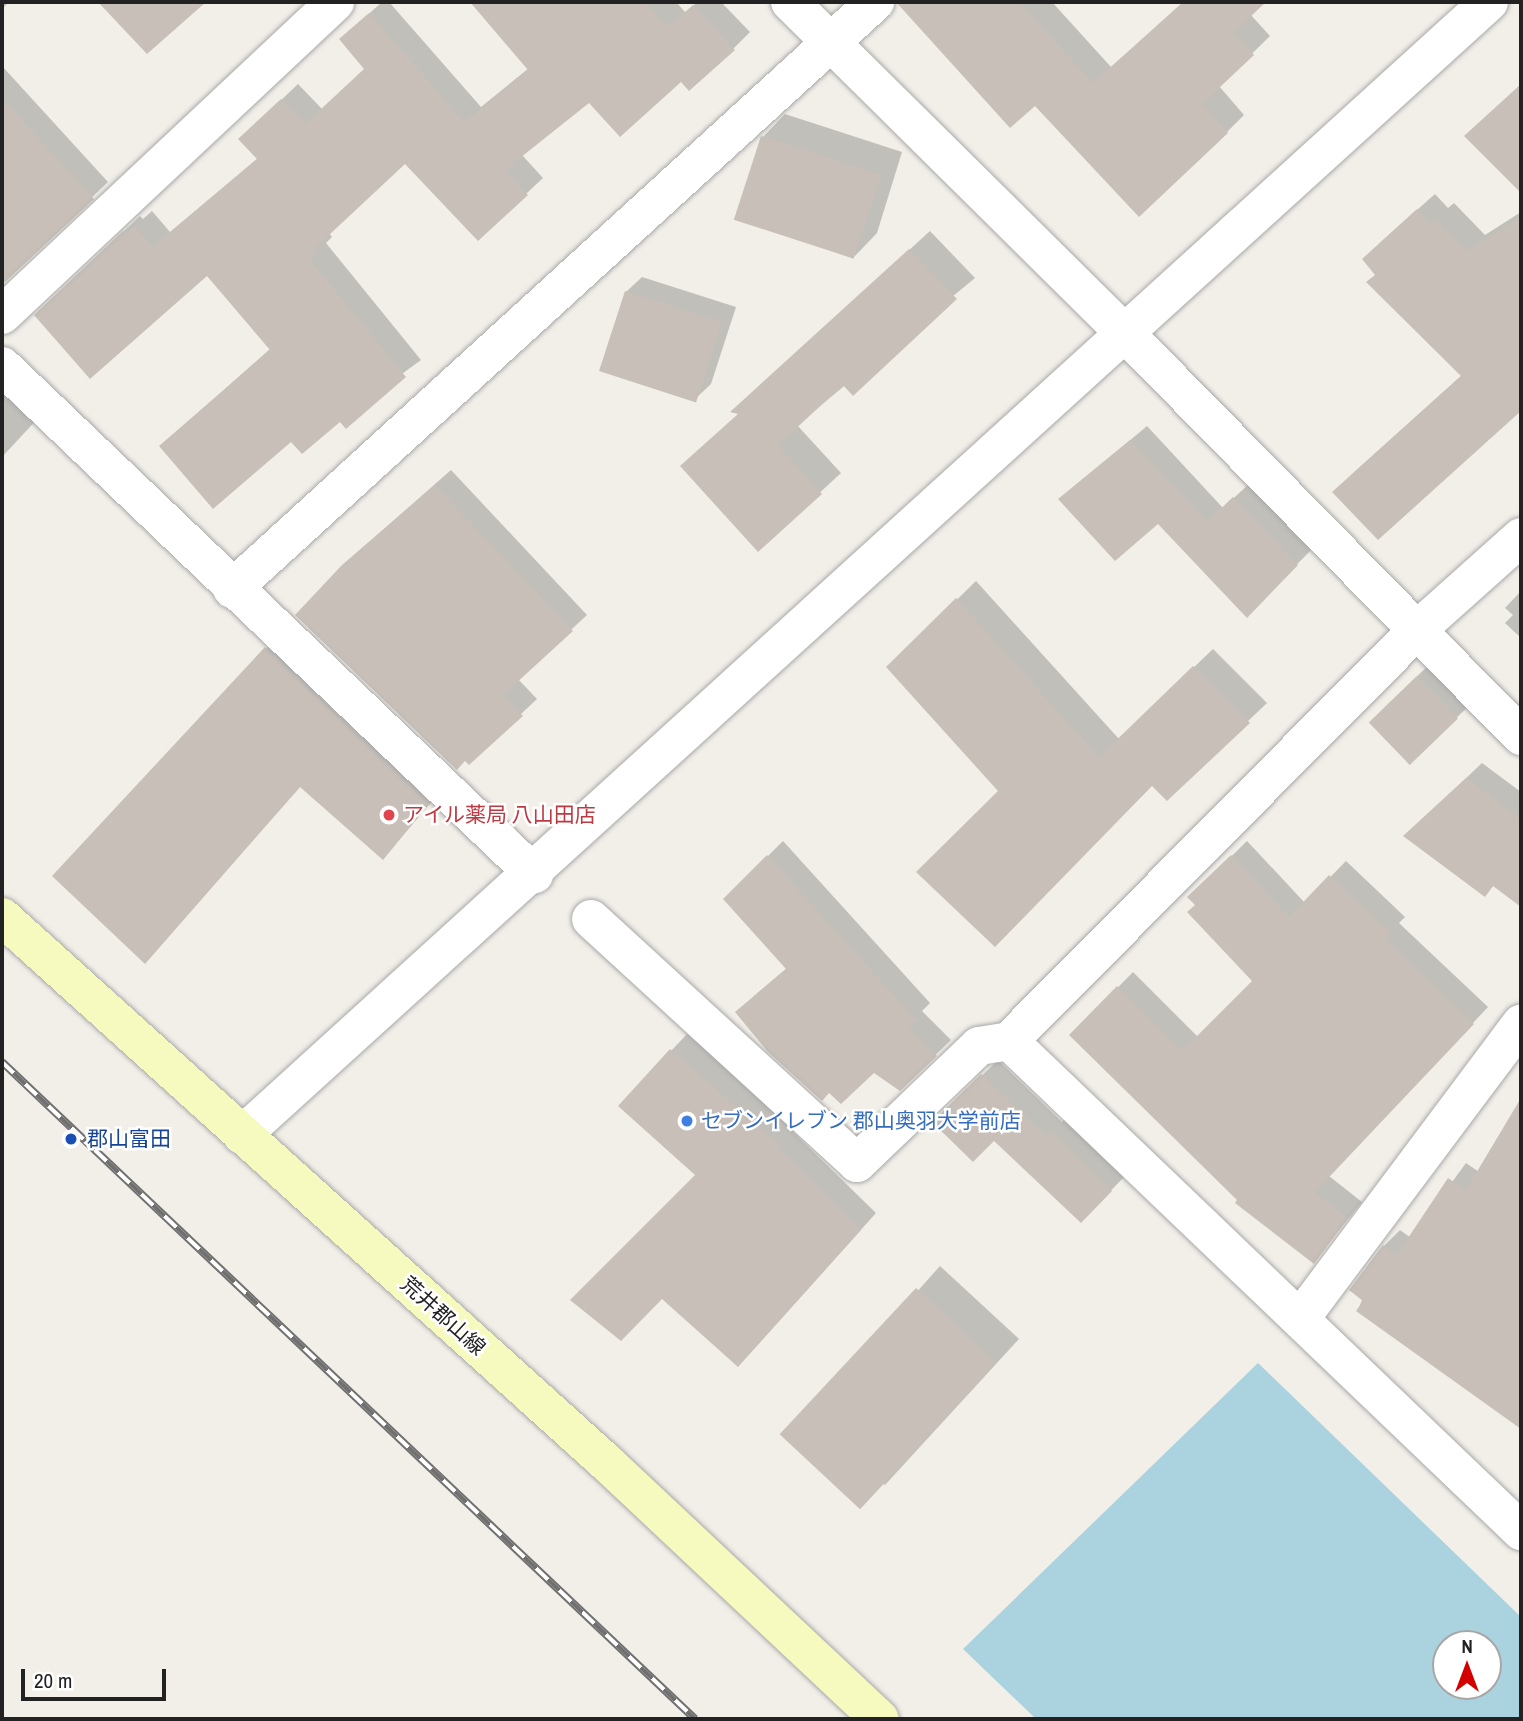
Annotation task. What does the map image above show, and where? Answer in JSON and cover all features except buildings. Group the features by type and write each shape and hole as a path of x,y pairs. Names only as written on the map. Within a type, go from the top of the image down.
{"main road":[{"name":"荒井郡山線","path":"2,917 607,1462 880,1719"}],"street":[{"path":"790,2 1123,331 1521,736"},
{"path":"232,589 875,2"},
{"path":"242,1135 534,874 1123,331 1489,2"},
{"path":"2,315 318,7"},
{"path":"2,366 232,589 534,874"},
{"path":"591,919 857,1163 979,1046 1009,1041 1416,631 1521,537"},
{"path":"1300,1319 1521,1024"},
{"path":"1009,1041 1521,1531"}],"water":[{"path":"1258,1363 1521,1617 1521,1719 1036,1719 963,1649"}],"railway":[{"path":"2,1062 695,1719"}],"place":[{"name":"アイル薬局 八山田店","path":"389,815"},
{"name":"セブンイレブン 郡山奥羽大学前店","path":"687,1121"},
{"name":"郡山富田","path":"71,1139"}]}
